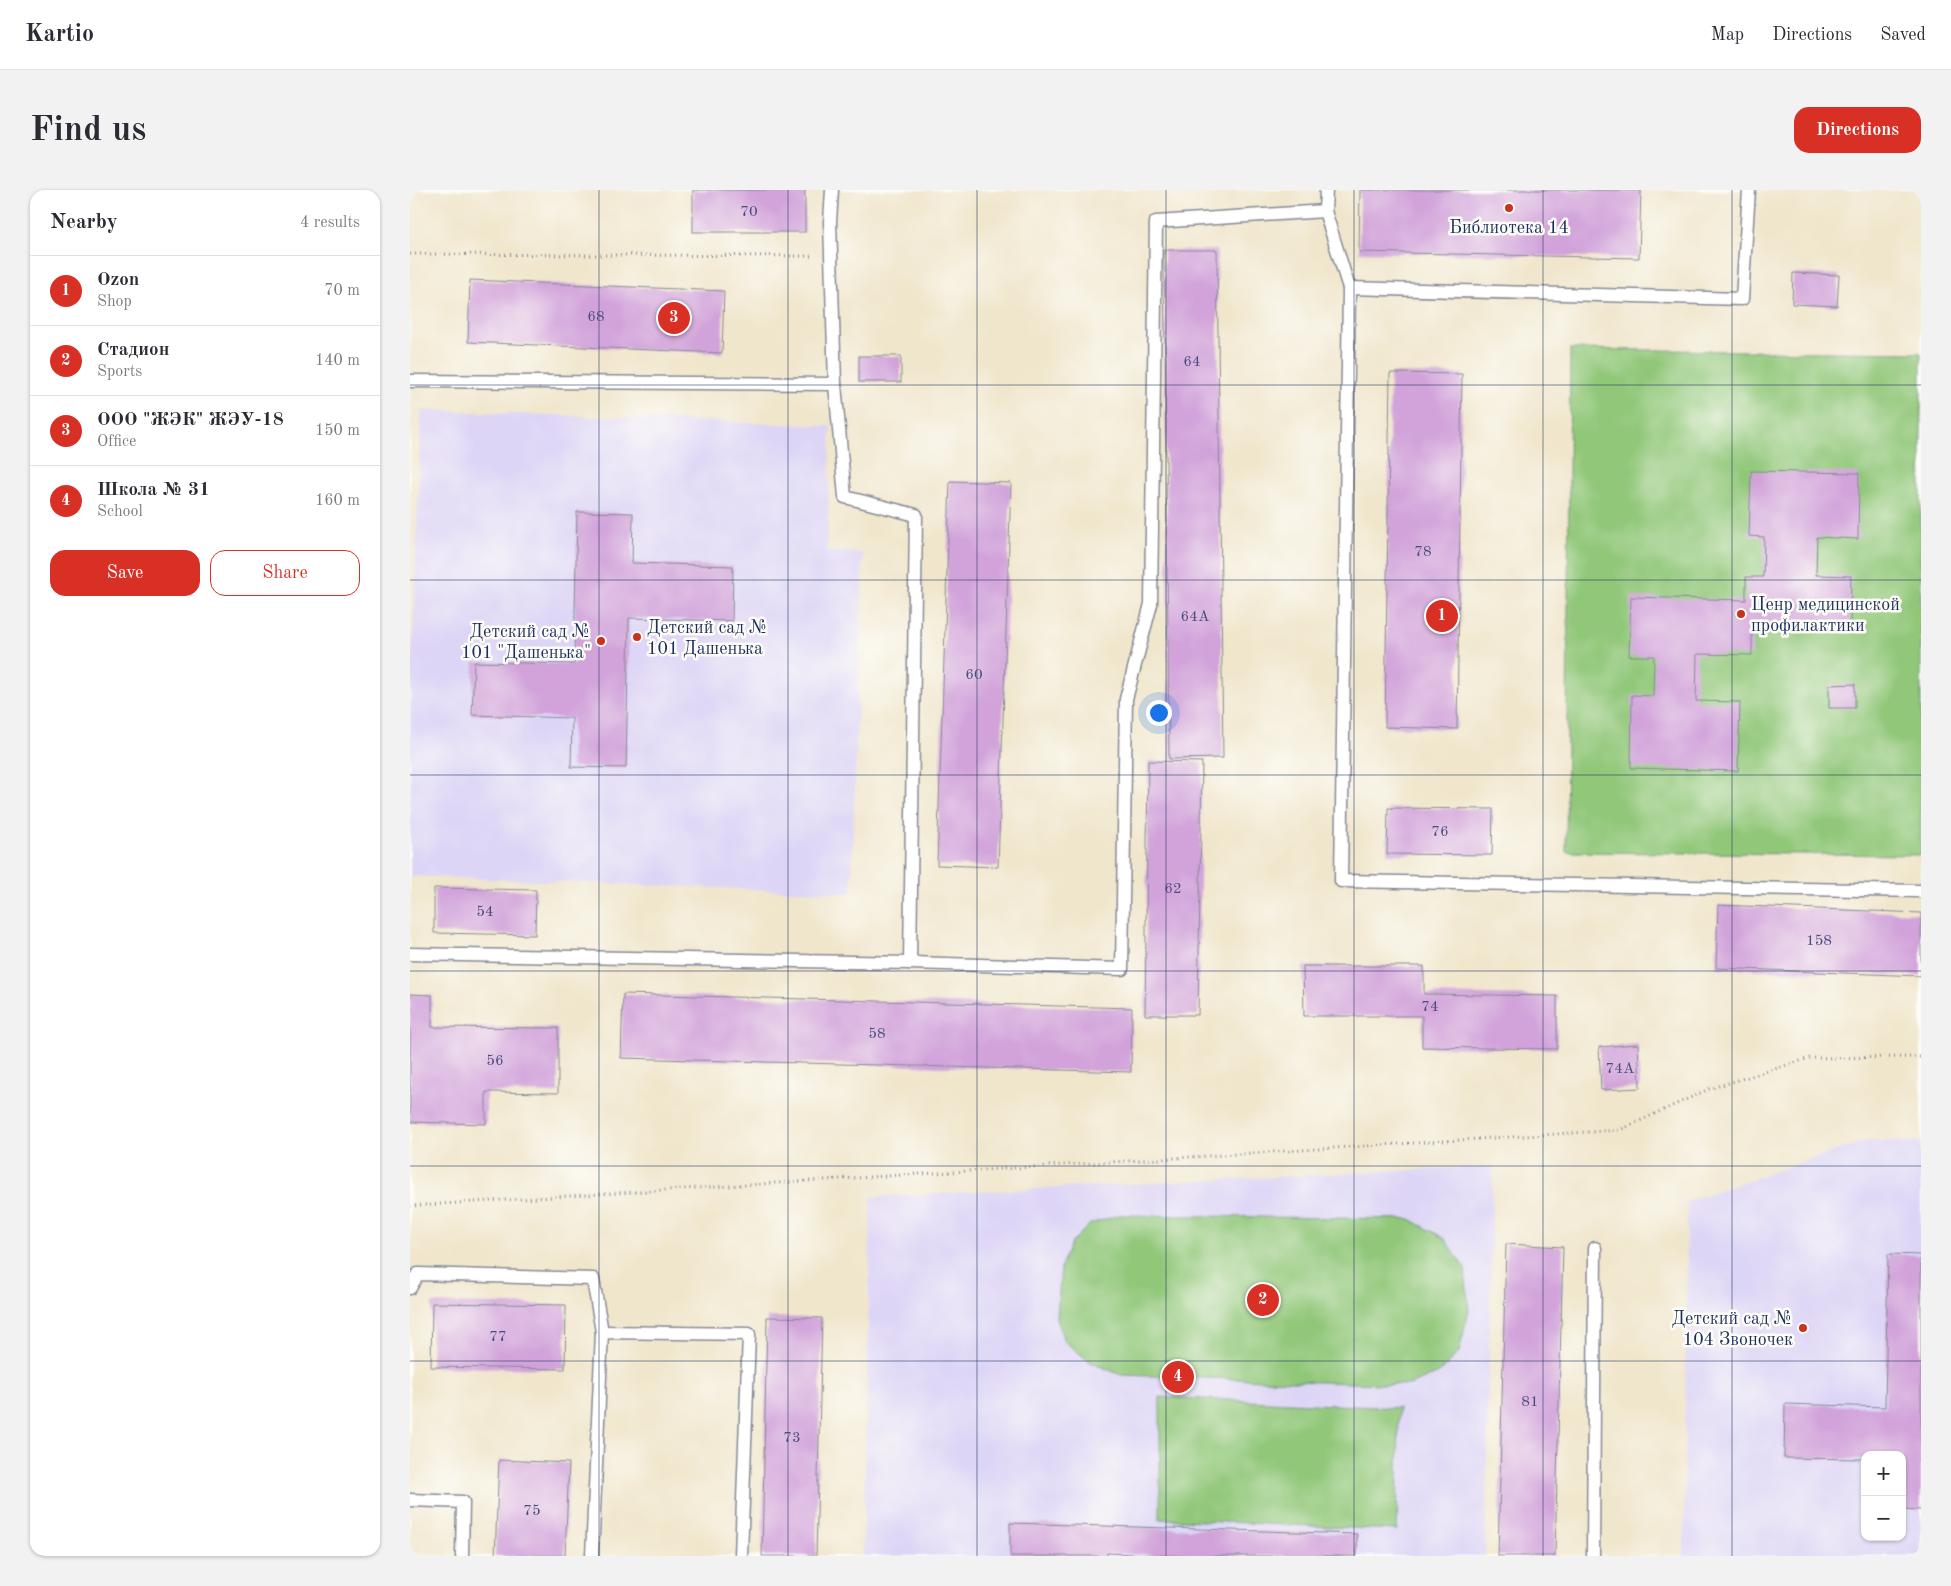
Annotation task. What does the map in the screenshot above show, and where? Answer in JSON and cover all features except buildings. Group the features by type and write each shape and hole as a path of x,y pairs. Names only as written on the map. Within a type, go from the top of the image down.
{"lane":[{"path":"832,190 830,222 835,384 845,497 916,515 910,963"},
{"path":"1326,190 1325,211 1350,288 1342,882 1921,891"},
{"path":"1350,288 1742,299 1750,190"},
{"path":"410,954 910,963 1122,969 1126,700 1151,604 1156,222 1325,211"},
{"path":"410,381 835,384"},
{"path":"1593,1556 1596,1248"},
{"path":"410,1288 418,1274 593,1279 602,1332 592,1556"},
{"path":"602,1332 748,1334 741,1556"},
{"path":"410,1500 463,1502 462,1556"}],"path":[{"path":"410,254 832,256"},
{"path":"410,1206 1620,1130 1708,1088 1810,1058 1921,1057"}],"shaded area":[{"name":"Детский сад № 101 Дашенька","path":"421,410 831,426 827,551 863,553 851,893 410,876 410,720"},
{"name":"Детский сад № 104 Звоночек","path":"1865,1141 1921,1142 1921,1556 1684,1556 1687,1201"},
{"path":"1493,1166 1485,1556 863,1556 871,1197"}],"green space":[{"path":"1570,349 1921,353 1921,855 1566,852"},
{"path":"1119,1215 1410,1219 1444,1238 1465,1269 1469,1310 1459,1352 1439,1373 1409,1385 1121,1375 1090,1362 1064,1341 1057,1318 1061,1266 1071,1243 1090,1224"},
{"path":"1160,1397 1399,1408 1397,1530 1160,1519"}],"place":[{"name":"Библиотека 14","path":"1509,208"},
{"name":"ООО \"ЖЭК\" ЖЭУ-18","path":"674,318"},
{"name":"Ценр медицинской профилактики","path":"1741,614"},
{"name":"Ozon","path":"1442,616"},
{"name":"Детский сад № 101 Дашенька","path":"637,637"},
{"name":"Детский сад № 101 \"Дашенька\"","path":"601,641"},
{"name":"Стадион","path":"1263,1300"},
{"name":"Детский сад № 104 Звоночек","path":"1803,1328"},
{"name":"Школа № 31","path":"1178,1377"}]}
